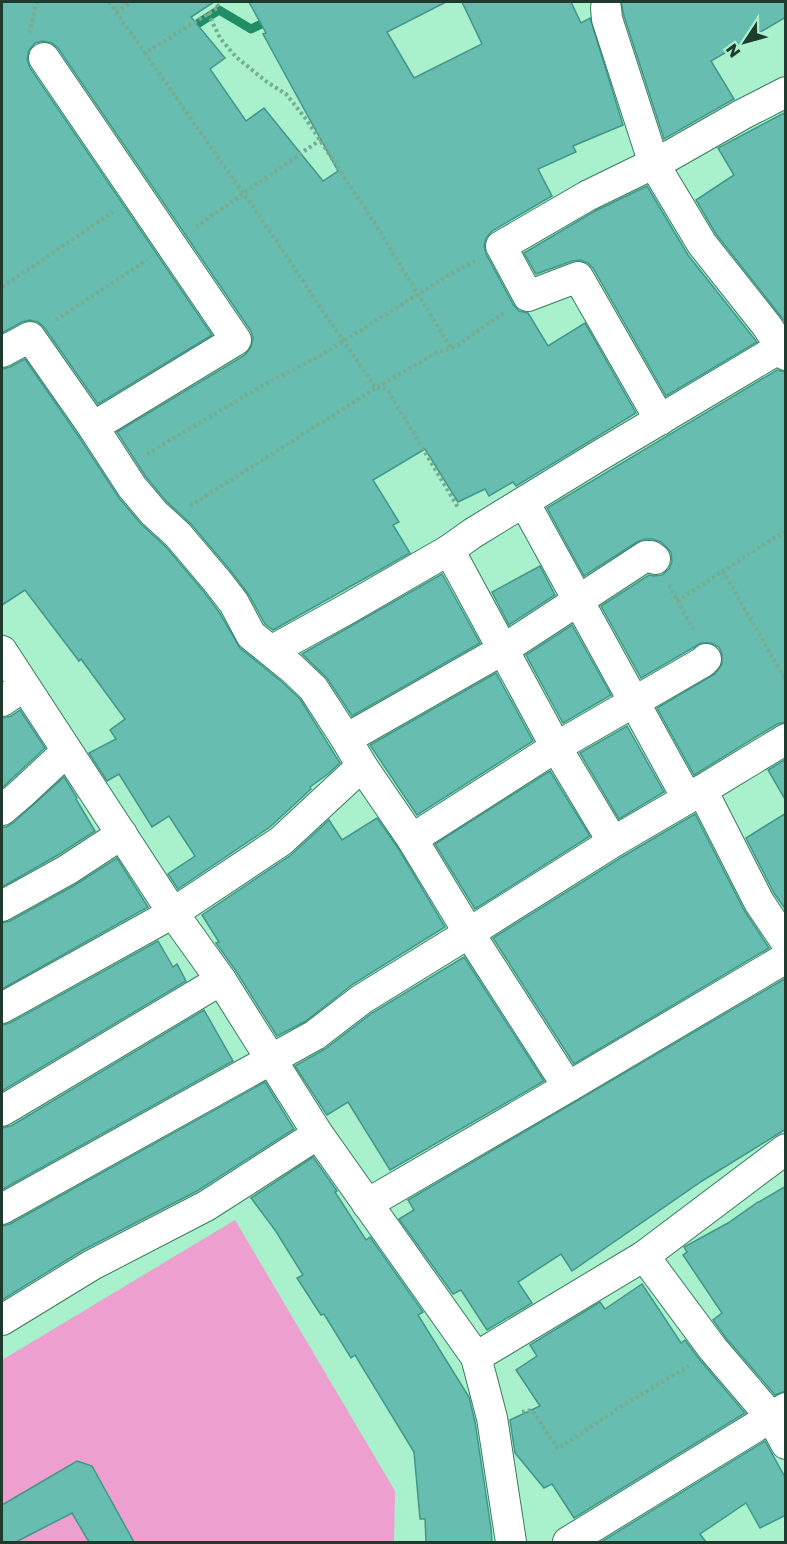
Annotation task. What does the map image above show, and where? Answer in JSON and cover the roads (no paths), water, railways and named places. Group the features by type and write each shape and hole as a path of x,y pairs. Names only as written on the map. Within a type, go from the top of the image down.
{"street":[{"path":"271,651 449,550 473,533 660,420 783,352 767,326 702,244 654,164 607,19 606,8"},
{"path":"44,58 236,340 93,427"},
{"path":"660,420 578,277 528,296 501,246 587,196 654,164 786,92"},
{"path":"2,352 30,337 132,487 178,535 217,581 234,603 251,635 313,688 412,839 469,933 568,1087"},
{"path":"524,502 633,702 695,794 759,902 786,942"},
{"path":"449,550 556,747 614,842"},
{"path":"346,739 504,649 646,556 655,559"},
{"path":"2,651 13,694 66,751 221,980 318,1134 476,1357 492,1418 511,1542"},
{"path":"412,839 556,747 703,663 706,659"},
{"path":"2,1209 315,1035 362,999 614,842 786,739"},
{"path":"2,810 66,751"},
{"path":"2,1008 173,912 281,841 362,766"},
{"path":"2,906 67,870 122,834"},
{"path":"367,1204 786,958"},
{"path":"2,1111 221,980"},
{"path":"2,1320 92,1265 207,1206 318,1134"},
{"path":"476,1357 644,1256 786,1149"},
{"path":"644,1256 713,1349 778,1413 786,1444"},
{"path":"568,1542 778,1413"}],"waterway":[{"path":"188,30 219,10 251,29 272,19"}]}
